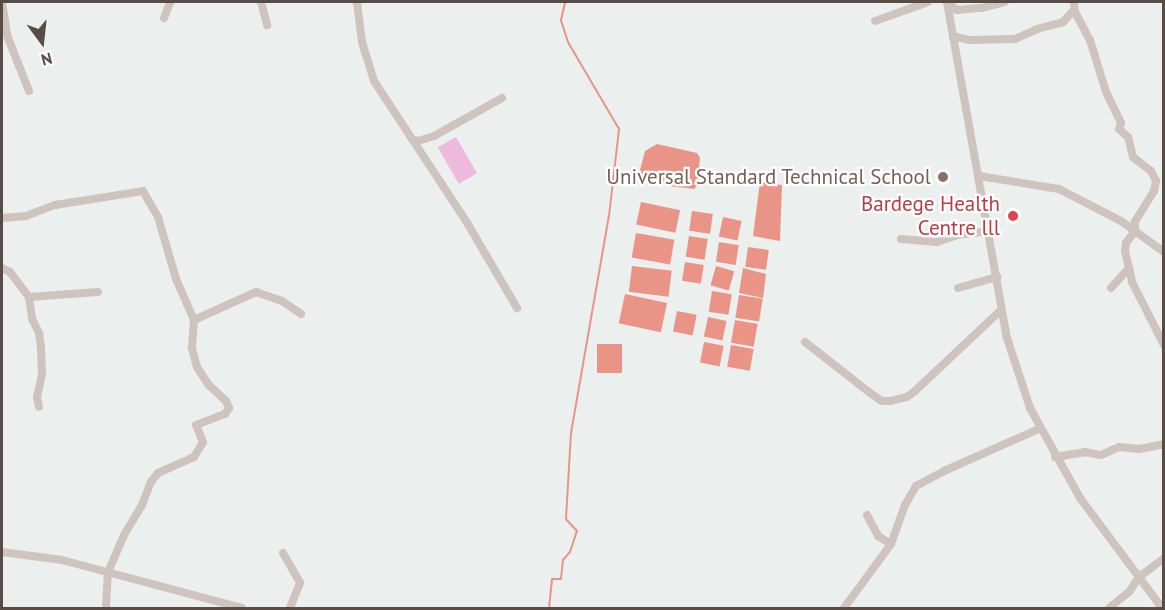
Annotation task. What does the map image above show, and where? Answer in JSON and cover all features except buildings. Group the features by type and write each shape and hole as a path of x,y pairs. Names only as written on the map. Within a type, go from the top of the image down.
{"street":[{"path":"2,2 8,38 29,91"},
{"path":"164,18 170,2"},
{"path":"261,2 267,25"},
{"path":"357,2 362,42 374,81 466,220 517,308"},
{"path":"875,21 928,2"},
{"path":"947,2 957,10 982,8 1004,2"},
{"path":"947,2 990,231 1001,310 1007,338 1029,408 1080,498 1162,609"},
{"path":"953,36 969,40 1015,39 1037,28 1059,24 1074,6 1090,40 1106,92 1121,123 1120,130 1128,137 1133,157 1150,171 1156,181 1152,196 1135,222 1135,231 1126,243 1135,290 1164,345"},
{"path":"412,139 423,140 434,136 502,98"},
{"path":"979,176 1059,189 1121,221 1164,252"},
{"path":"2,218 26,216 55,205 143,190 158,217 176,279 194,320 192,348 197,366 208,384 226,401 229,408 225,414 196,424 202,442 194,457 154,477 108,572 106,609"},
{"path":"901,239 937,242 957,235 990,231"},
{"path":"1111,288 1129,267"},
{"path":"2,268 10,272 29,297 32,320 39,333 42,374 37,397 39,407"},
{"path":"958,288 997,277"},
{"path":"29,297 98,292"},
{"path":"194,320 256,292 282,301 301,314"},
{"path":"805,342 870,393 890,402 907,397 915,391 1001,310"},
{"path":"844,609 891,544 905,506 916,486 926,479 1039,429"},
{"path":"1055,457 1085,452 1101,455 1119,447 1136,449 1164,444"},
{"path":"867,515 878,536 891,544"},
{"path":"2,552 62,560 242,609"},
{"path":"283,553 299,578 298,591 290,609"},
{"path":"1109,609 1129,592 1139,578 1164,558"}],"shaded area":[{"path":"456,137 477,173 459,184 438,148"},
{"path":"657,144 697,153 700,158 697,186 694,189 653,184 643,178 640,170 645,151"},
{"path":"760,182 782,185 780,241 753,236"},
{"path":"641,202 680,210 675,233 636,224"},
{"path":"692,211 713,214 710,234 689,231"},
{"path":"723,217 742,221 737,241 719,237"},
{"path":"636,233 674,240 670,264 632,258"},
{"path":"689,236 708,239 704,260 686,257"},
{"path":"719,242 739,245 736,265 716,262"},
{"path":"748,247 769,250 766,270 745,267"},
{"path":"685,262 704,265 701,284 682,281"},
{"path":"632,266 672,271 669,297 629,292"},
{"path":"716,266 734,271 729,290 710,285"},
{"path":"743,268 766,274 763,298 739,293"},
{"path":"712,291 732,294 728,315 709,312"},
{"path":"625,294 667,303 661,332 619,323"},
{"path":"739,295 763,299 759,321 735,318"},
{"path":"677,311 697,315 693,335 673,332"},
{"path":"708,317 727,321 722,341 704,337"},
{"path":"735,320 758,324 754,347 731,343"},
{"path":"704,342 724,346 720,366 700,363"},
{"path":"597,344 622,344 622,373 597,373"},
{"path":"731,345 754,349 750,371 727,367"}],"waterway":[{"path":"549,608 552,579 561,579 563,560 570,552 577,531 566,519 571,433 609,216 619,129 568,42 561,20 565,2"}],"place":[{"name":"Universal Standard Technical School","path":"943,177"},
{"name":"Bardege Health Centre lll","path":"1013,216"}]}
